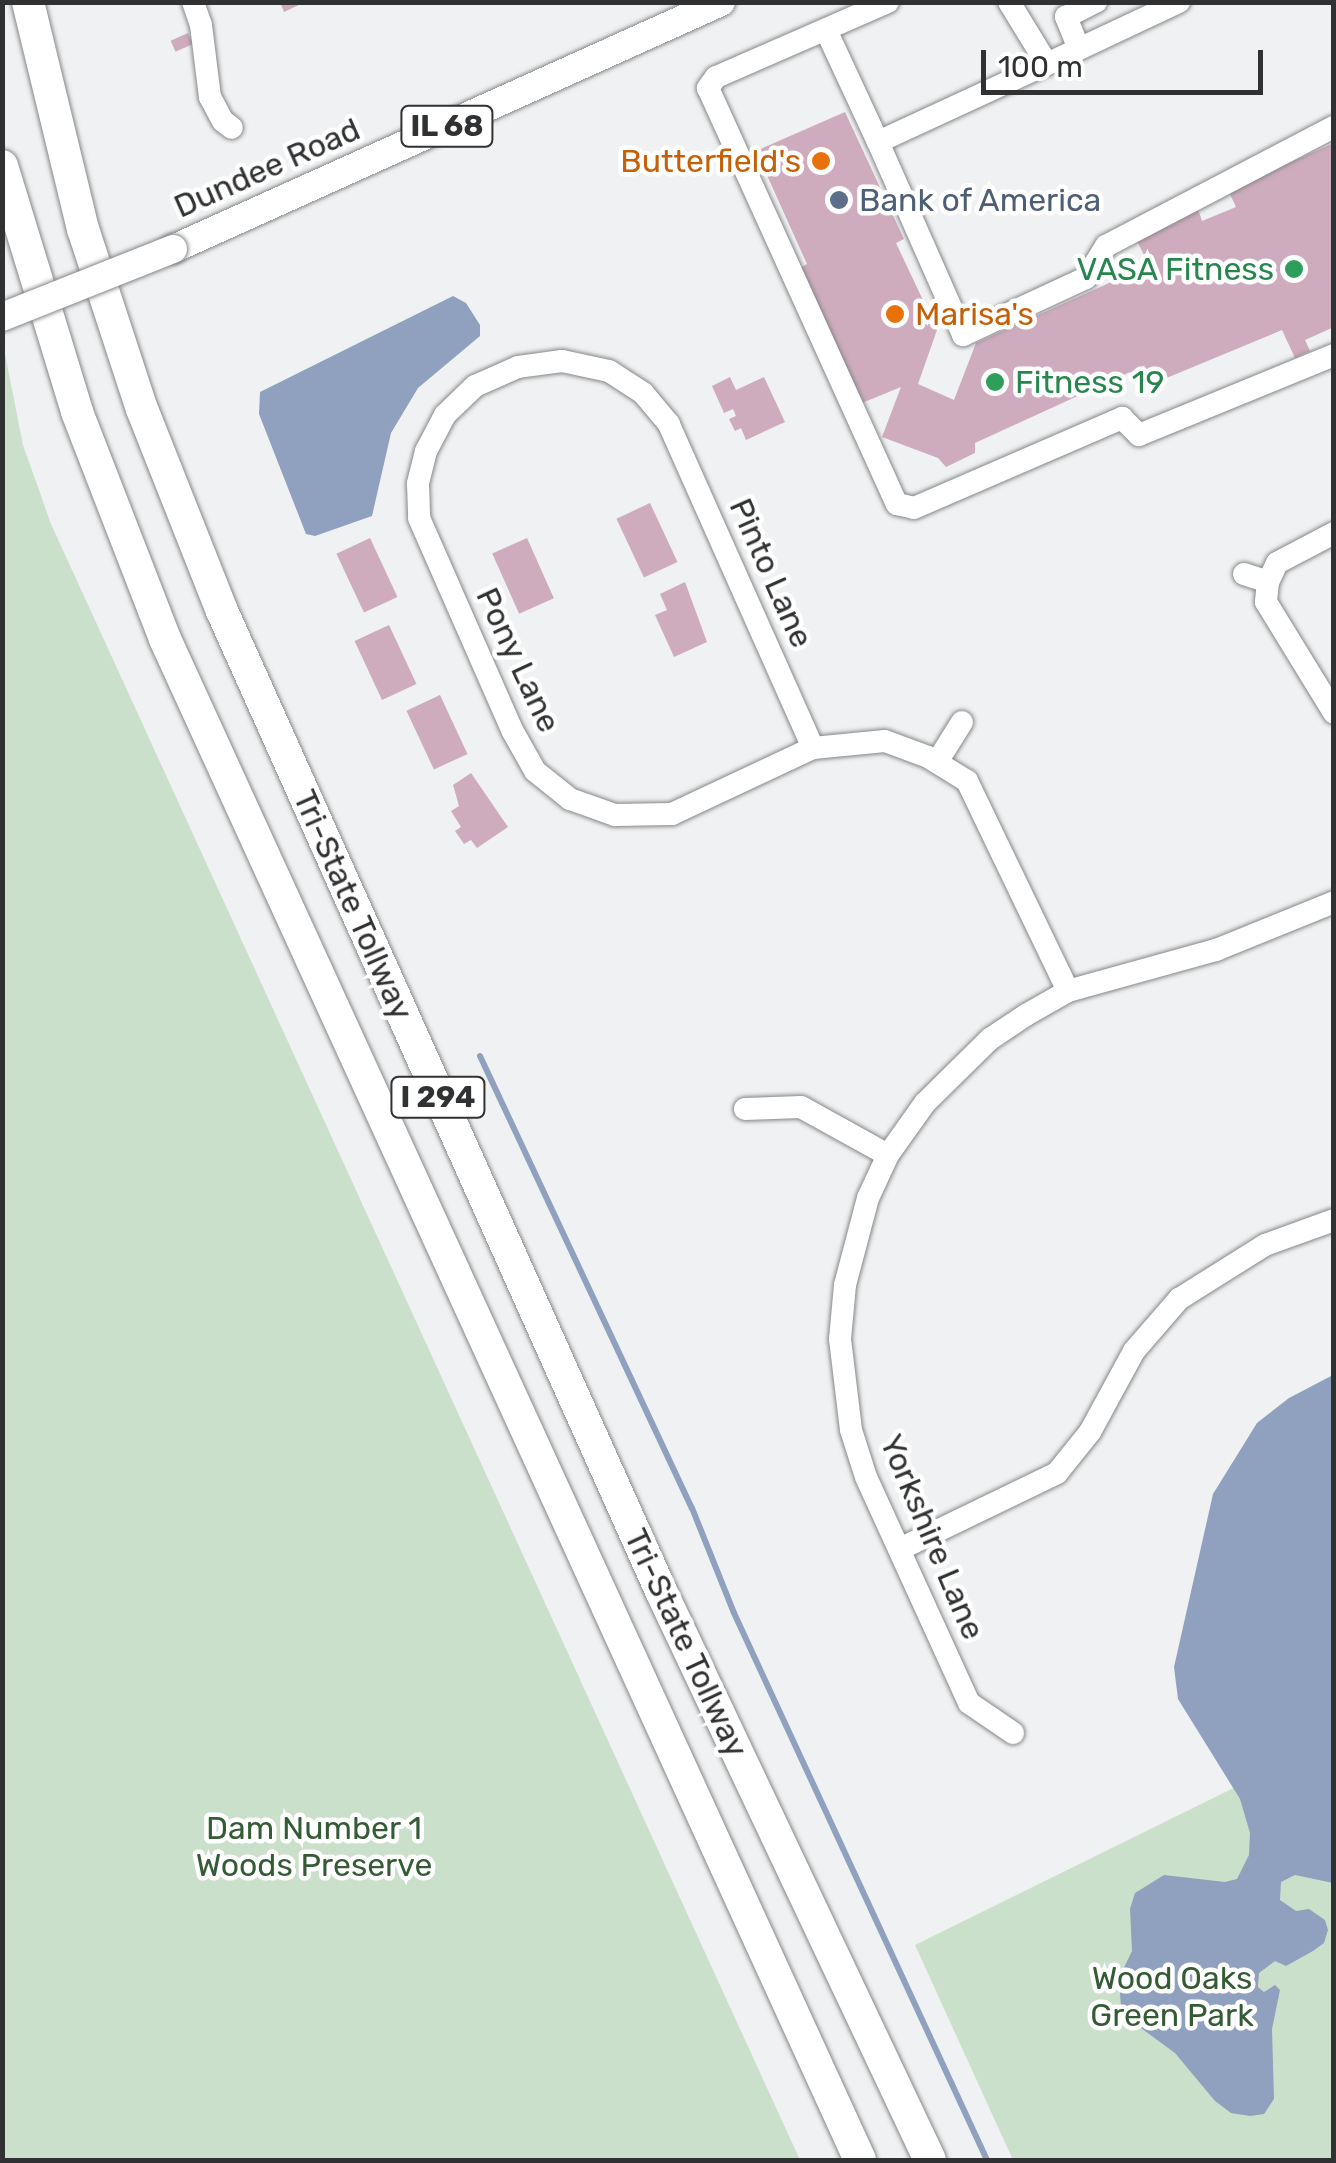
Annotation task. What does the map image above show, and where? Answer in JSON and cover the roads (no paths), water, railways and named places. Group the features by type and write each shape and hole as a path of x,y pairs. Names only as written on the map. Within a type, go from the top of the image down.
{"highway":[{"name":"Tri-State Tollway","path":"28,2 83,229 142,409 222,611 660,1591 930,2160"},
{"name":"Tri-State Tollway","path":"2,166 77,412 165,639 860,2160"}],"main road":[{"name":"Dundee Road","path":"2,316 173,249 721,2"}],"street":[{"path":"193,2 201,25 210,97 223,121 232,128"},
{"path":"888,2 716,78 708,88 897,504 914,508 1122,418 1140,435 1334,355"},
{"path":"1009,2 1048,64"},
{"path":"1079,49 1066,17 1096,2"},
{"path":"878,142 1179,2"},
{"path":"826,30 962,334 1086,278 1106,246 1334,127"},
{"name":"Pony Lane","path":"669,424 643,393 609,371 562,360 518,367 475,386 446,416 426,451 418,484 419,518 473,643 535,771 570,799 615,816 672,814 813,748 885,741 936,762 967,782 1068,991"},
{"name":"Pinto Lane","path":"669,424 813,748"},
{"path":"1334,533 1277,564 1268,582 1266,602 1334,713"},
{"path":"1244,574 1268,582"},
{"path":"936,762 962,722"},
{"name":"Yorkshire Lane","path":"1013,1733 968,1703 866,1477 851,1430 840,1338 854,1239 888,1155 926,1103 970,1057 1002,1031 1068,991 1216,950 1334,902"},
{"path":"744,1109 801,1107 888,1155"},
{"path":"900,1549 1056,1473 1090,1432 1134,1351 1179,1299 1265,1245 1334,1220"}],"water":[{"path":"453,296 466,303 480,325 480,336 418,388 391,433 372,516 315,536 306,534 259,414 260,392"},
{"path":"1333,1375 1333,1883 1295,1875 1281,1882 1280,1900 1296,1911 1309,1909 1325,1920 1328,1930 1324,1943 1313,1951 1286,1966 1275,1961 1259,1973 1258,1987 1264,1992 1275,1985 1280,1990 1272,2029 1274,2099 1264,2114 1250,2116 1231,2113 1215,2101 1175,2053 1134,2023 1121,2008 1119,1978 1132,1951 1130,1909 1135,1893 1164,1875 1225,1882 1237,1879 1249,1855 1250,1833 1240,1799 1178,1699 1174,1667 1213,1494 1257,1423 1289,1398"}],"waterway":[{"path":"480,1056 692,1508 734,1613 987,2160"}],"place":[{"name":"Butterfield's","path":"821,161"},
{"name":"Bank of America","path":"839,200"},
{"name":"VASA Fitness","path":"1294,269"},
{"name":"Marisa's","path":"895,314"},
{"name":"Fitness 19","path":"995,382"}],"park label":[{"name":"Dam Number 1 Woods Preserve","path":"314,1848"},
{"name":"Wood Oaks Green Park","path":"1172,1998"}]}
